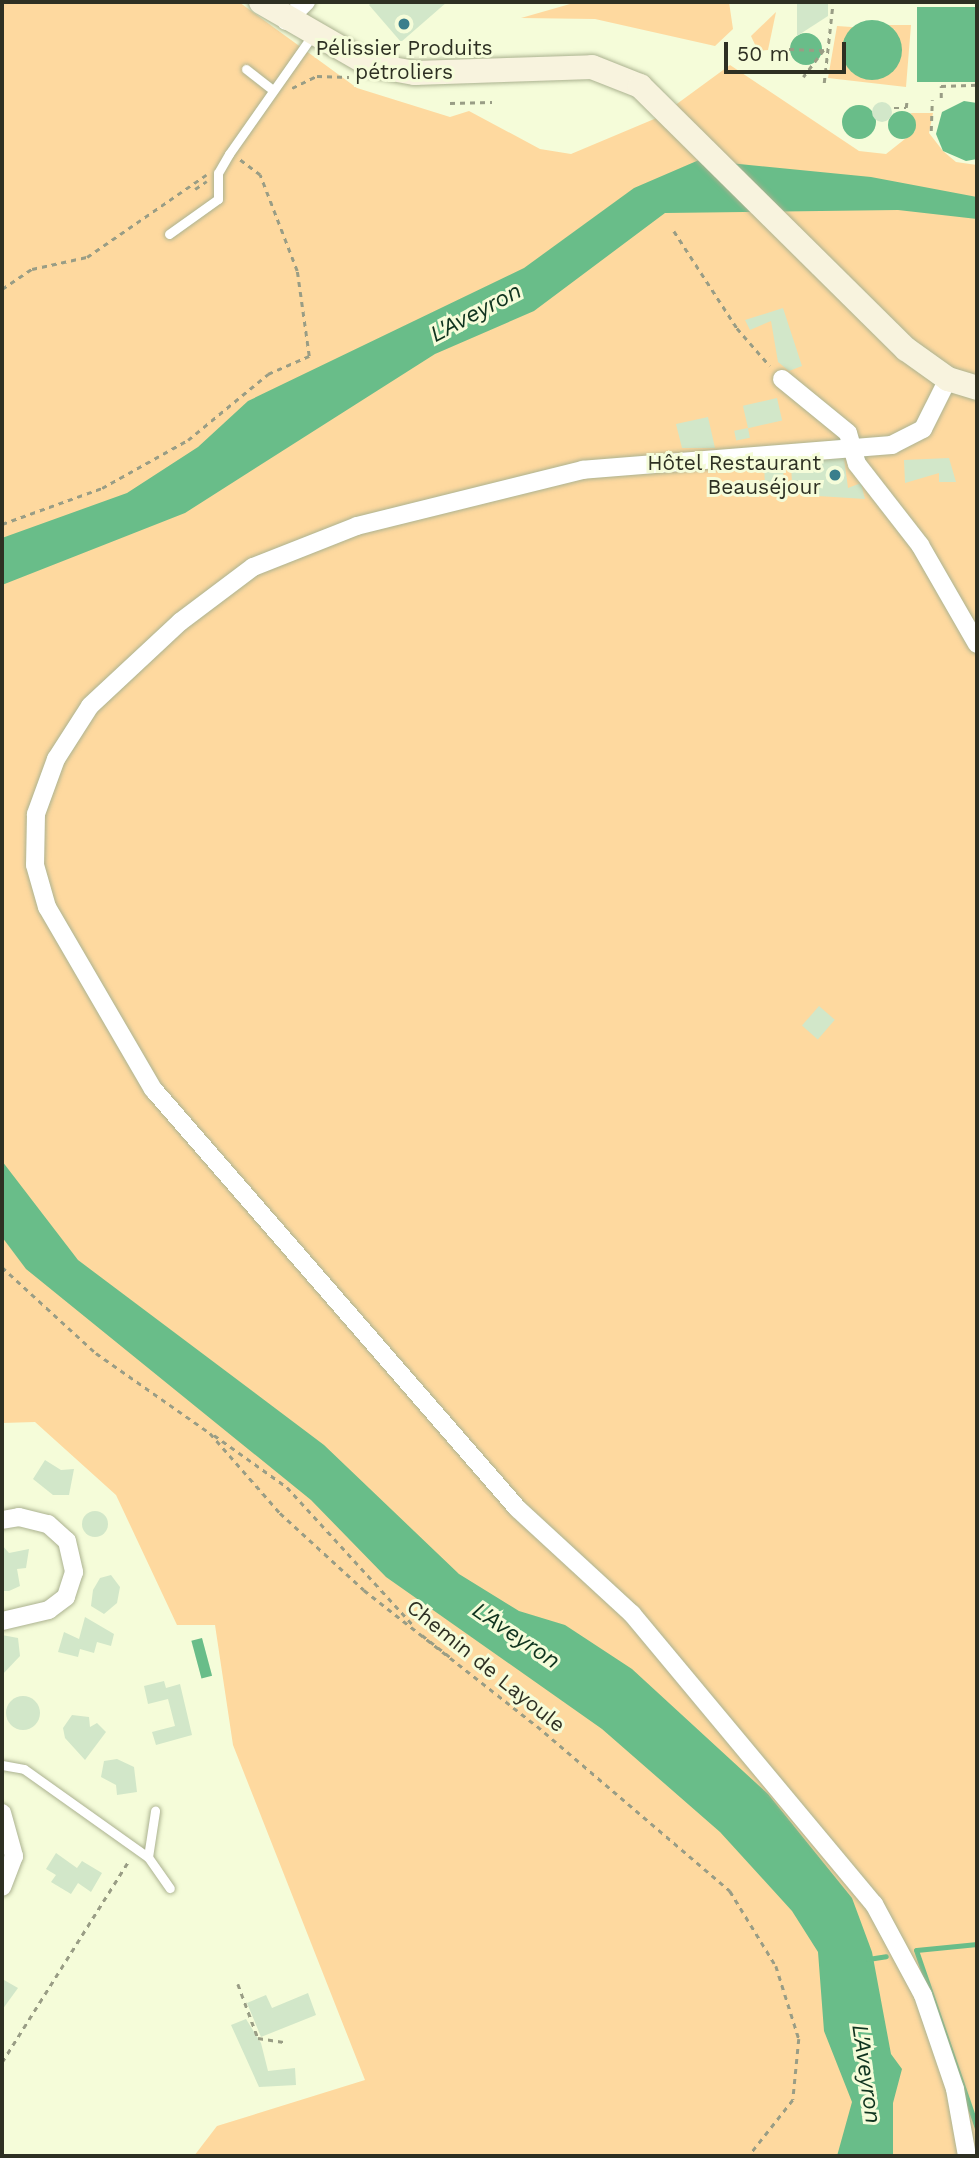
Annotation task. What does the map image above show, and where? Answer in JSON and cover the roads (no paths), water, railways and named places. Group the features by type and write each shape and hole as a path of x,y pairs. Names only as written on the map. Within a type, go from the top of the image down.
{"street":[{"path":"261,2 286,21 370,65 415,73 592,67 640,86 685,124 783,228 906,349 948,379 977,388"},
{"path":"286,21 306,2"},
{"path":"782,379 835,420 854,448 857,464 920,545 977,644"},
{"path":"948,379 923,429 892,445 583,470 357,526 253,567 180,622 90,706 56,758 36,814 35,865 47,907 153,1089 518,1509 632,1614 874,1904 923,1995 955,2089 967,2156"},
{"path":"2,1520 19,1517 48,1524 67,1541 74,1572 66,1597 49,1610 2,1621"},
{"path":"2,1813 14,1856 2,1887"}],"lane":[{"path":"169,234 218,200 218,173 312,36"},
{"path":"246,69 274,90"},
{"path":"2,1765 24,1769 134,1852 148,1857 170,1888"},
{"path":"148,1857 155,1811"}],"water":[{"path":"917,7 977,7 977,82 917,82"},
{"path":"872,20 889,25 897,33 902,50 897,67 889,75 872,80 855,75 847,67 842,50 847,33 855,25"},
{"path":"806,33 817,38 822,49 817,60 806,65 795,60 790,49 795,38"},
{"path":"964,101 977,103 977,159 966,161 943,151 936,134 942,112"},
{"path":"859,105 871,110 876,122 871,134 859,139 847,134 842,122 847,110"},
{"path":"902,111 912,115 916,125 912,135 902,139 892,135 888,125 892,115"},
{"name":"L'Aveyron","path":"699,160 871,177 977,197 977,219 898,210 665,213 534,311 435,354 185,513 2,585 2,538 127,493 198,447 248,401 524,268 634,188"},
{"name":"L'Aveyron","path":"2,1161 78,1260 324,1445 459,1574 519,1611 565,1625 632,1669 768,1794 852,1898 872,1952 891,2054 902,2069 893,2103 893,2156 837,2156 852,2102 824,2031 818,1952 792,1911 720,1832 602,1729 386,1577 311,1500 26,1269 2,1237"},
{"path":"202,1638 212,1676 201,1679 191,1641"}],"waterway":[{"path":"977,1944 916,1950 977,2128"},
{"path":"868,1959 886,1956"}],"place":[{"name":"Pélissier Produits pétroliers","path":"404,24"},
{"name":"Hôtel Restaurant Beauséjour","path":"835,475"}]}
